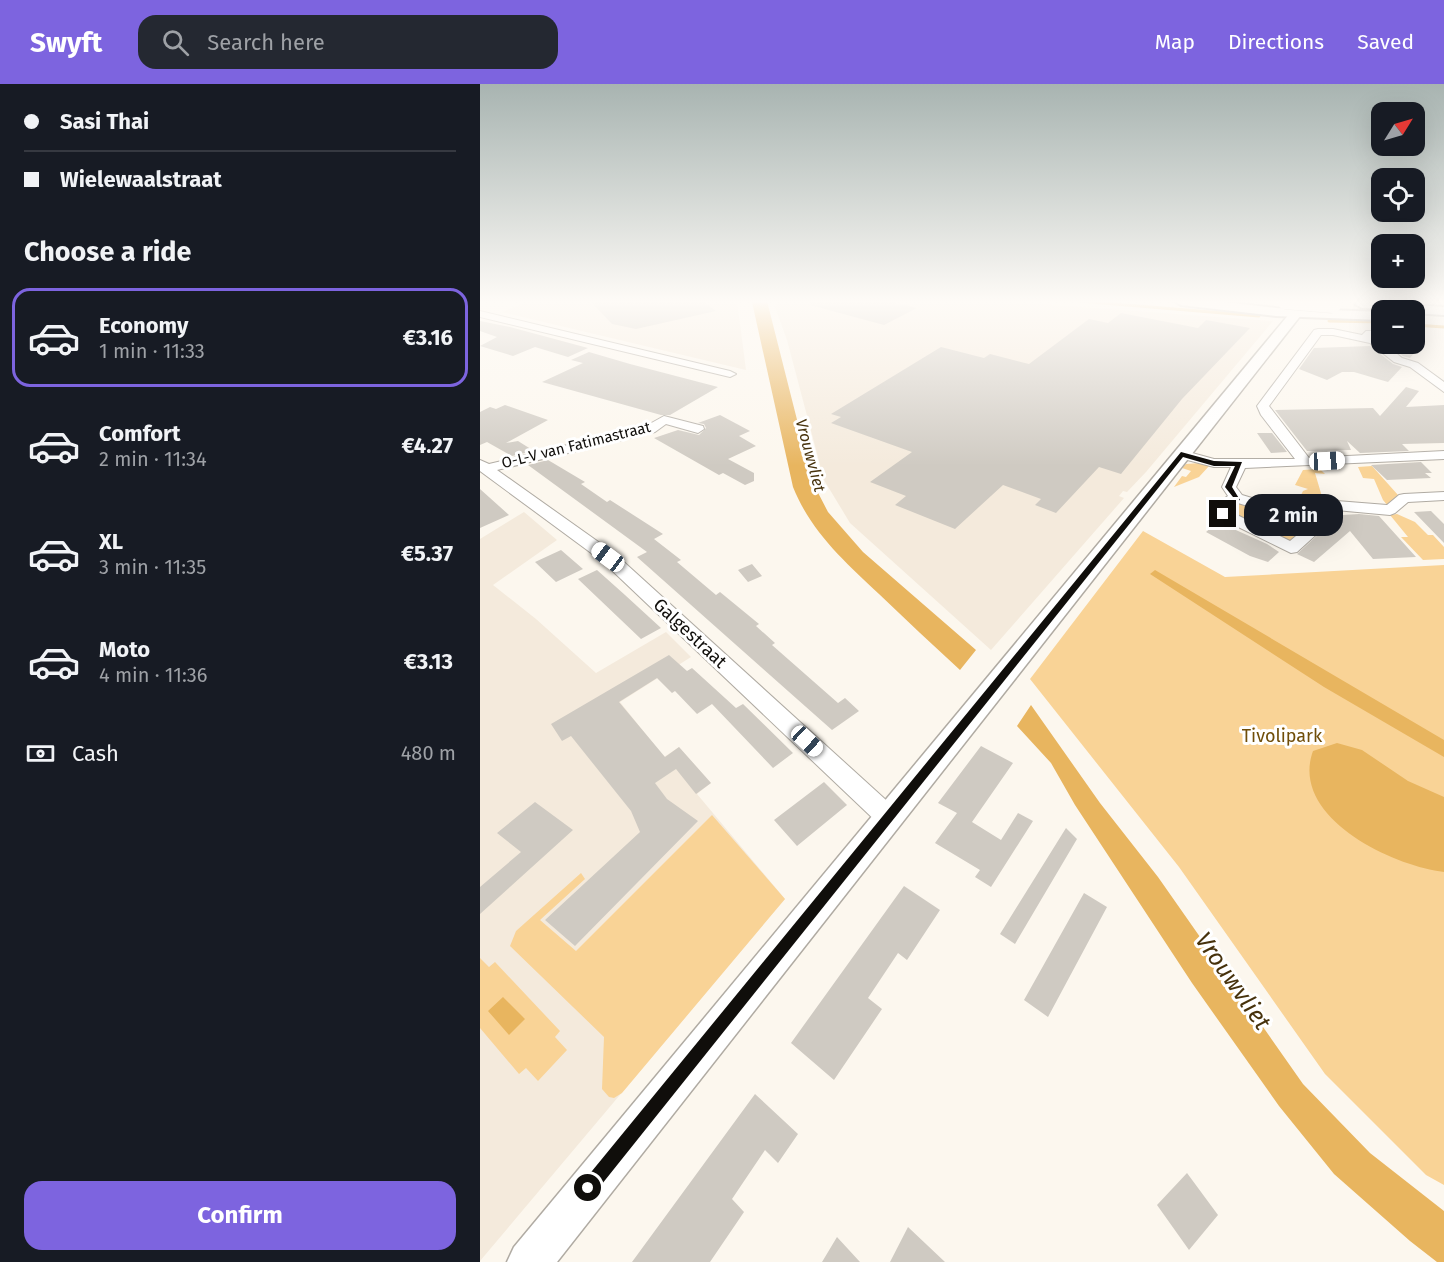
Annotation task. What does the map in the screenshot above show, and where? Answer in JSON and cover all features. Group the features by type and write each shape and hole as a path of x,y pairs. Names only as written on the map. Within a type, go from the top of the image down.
{"main road":[{"path":"529,1262 1262,356"}],"street":[{"path":"655,356 730,374"},
{"path":"1300,356 1263,406 1265,412 1305,462"},
{"path":"1393,356 1398,360 1414,364 1444,388"},
{"name":"O-L-V van Fatimastraat","path":"484,466 650,429 664,420 698,429"},
{"path":"1185,449 1214,464 1444,455"},
{"path":"1417,456 1444,472"},
{"path":"1237,464 1229,487 1237,498 1301,518 1311,532 1291,548 1223,514 1230,501 1237,498"},
{"name":"Galgestraat","path":"484,466 608,557 888,818"},
{"path":"1293,516 1324,504 1390,510 1404,498 1444,496"}],"shaded area":[{"path":"687,356 744,356 746,370"},
{"path":"764,356 781,356 813,483 828,512 863,552 976,650 960,670 830,545 809,518 793,487"},
{"path":"791,356 1244,356 1146,472 1127,492 1123,491 1119,496 1124,498 991,650 850,523 824,480"},
{"path":"524,512 557,540 493,585 536,619 596,673 666,632 691,657 620,702 664,757 679,747 711,783 697,794 785,899 480,1261 480,539"},
{"path":"1155,570 1444,740 1444,757 1324,687 1150,574"},
{"path":"1031,705 1100,803 1158,877 1303,1084 1370,1153 1444,1211 1444,1262 1437,1262 1410,1241 1334,1174 1279,1106 1192,983 1075,805 1051,763 1017,726"},
{"path":"1337,743 1362,750 1408,781 1444,797 1444,872 1398,860 1373,848 1350,834 1330,817 1316,797 1310,775 1313,751"},
{"path":"503,997 525,1019 509,1035 488,1011"}],"green space":[{"path":"1186,464 1210,465 1199,477 1174,487 1182,476 1186,477 1191,471 1182,468"},
{"path":"1372,466 1398,495 1388,506 1374,479 1363,478 1358,467"},
{"path":"1320,469 1325,474 1315,473 1323,500 1293,511 1303,491 1308,489 1295,485 1303,470"},
{"path":"1240,503 1298,523 1303,530 1288,542 1232,513"},
{"path":"1397,514 1415,522 1428,535 1433,535 1444,547 1444,559 1423,560 1401,537 1408,537 1390,515"},
{"name":"Tivolipark","path":"1143,531 1225,577 1444,565 1444,1185 1426,1175 1325,1074 1179,867 1030,679"},
{"path":"712,815 785,899 622,1093 614,1098 609,1097 602,1089 604,1037 510,946 516,931 581,873 585,879 540,920 576,951"},
{"path":"480,958 489,967 495,962 560,1031 555,1037 567,1050 538,1081 526,1068 519,1074 480,1028"}],"building":[{"path":"580,356 603,356 718,387 670,415 661,415 542,382 583,363 571,360"},
{"path":"926,356 984,358 998,356 1029,364 1040,356 1223,356 1182,399 1121,474 1099,467 1056,513 1035,505 1041,499 1003,485 955,529 895,505 906,496 870,482 912,452 831,423 841,417 831,414"},
{"path":"1308,356 1383,356 1393,364 1402,367 1388,382 1354,372 1342,372 1327,380 1299,369"},
{"path":"1406,387 1419,391 1406,407 1444,405 1444,443 1402,444 1409,451 1360,453 1347,441 1351,450 1307,451 1275,410 1373,408 1380,416"},
{"path":"505,405 548,420 506,443 518,441 534,451 512,456 487,442 480,445 480,412 490,407 496,409"},
{"path":"720,415 750,431 739,436 756,446 728,459 754,473 754,481 745,485 723,473 719,475 654,438 678,430 699,435 706,428 704,424 698,423"},
{"path":"1257,433 1272,433 1287,452 1271,453"},
{"path":"548,460 585,482 581,484 607,502 610,500 663,534 654,539 681,560 677,562 716,595 720,592 759,624 756,626 775,643 772,645 838,703 845,698 859,711 832,730 637,557 647,552 528,465"},
{"path":"1421,462 1432,473 1425,473 1431,478 1387,480 1371,465"},
{"path":"480,489 509,515 480,528"},
{"path":"1431,511 1444,524 1444,543 1414,512"},
{"path":"1359,514 1379,516 1416,557 1373,559 1350,531 1314,562 1297,554 1321,532 1311,517"},
{"path":"1218,522 1267,544 1279,552 1268,562 1250,556 1206,532"},
{"path":"561,550 583,569 556,582 535,562"},
{"path":"752,564 762,576 748,582 738,570"},
{"path":"597,570 661,628 641,639 578,579"},
{"path":"669,655 687,671 692,668 736,708 743,704 793,753 773,768 712,704 697,714 675,691 672,693 657,678 619,702 665,757 679,747 711,783 696,794 676,769 655,783 667,799 698,821 575,946 545,920 640,832 631,811 571,736 562,741 551,724"},
{"path":"981,746 1013,763 972,822 1001,840 1018,813 1033,821 991,887 975,877 980,870 935,843 957,813 938,803"},
{"path":"824,782 847,805 797,846 774,820"},
{"path":"535,802 573,830 480,914 480,887 521,852 497,833"},
{"path":"1066,828 1077,839 1015,944 1000,934"},
{"path":"904,886 940,910 907,960 898,953 868,998 882,1009 834,1080 791,1043"},
{"path":"1084,893 1107,907 1048,1017 1024,1000"},
{"path":"755,1094 798,1134 778,1163 765,1150 732,1199 744,1212 710,1262 632,1262"},
{"path":"1187,1173 1218,1215 1189,1250 1157,1205"},
{"path":"908,1227 945,1262 890,1262"},
{"path":"837,1237 860,1262 822,1262"}],"route":[{"path":"588,1188 974,714 1181,454 1214,464 1240,464 1229,487 1237,498 1230,501 1223,514"}],"water label":[{"name":"Vrouwvliet","path":"811,455"},
{"name":"Vrouwvliet","path":"1233,981"}]}
